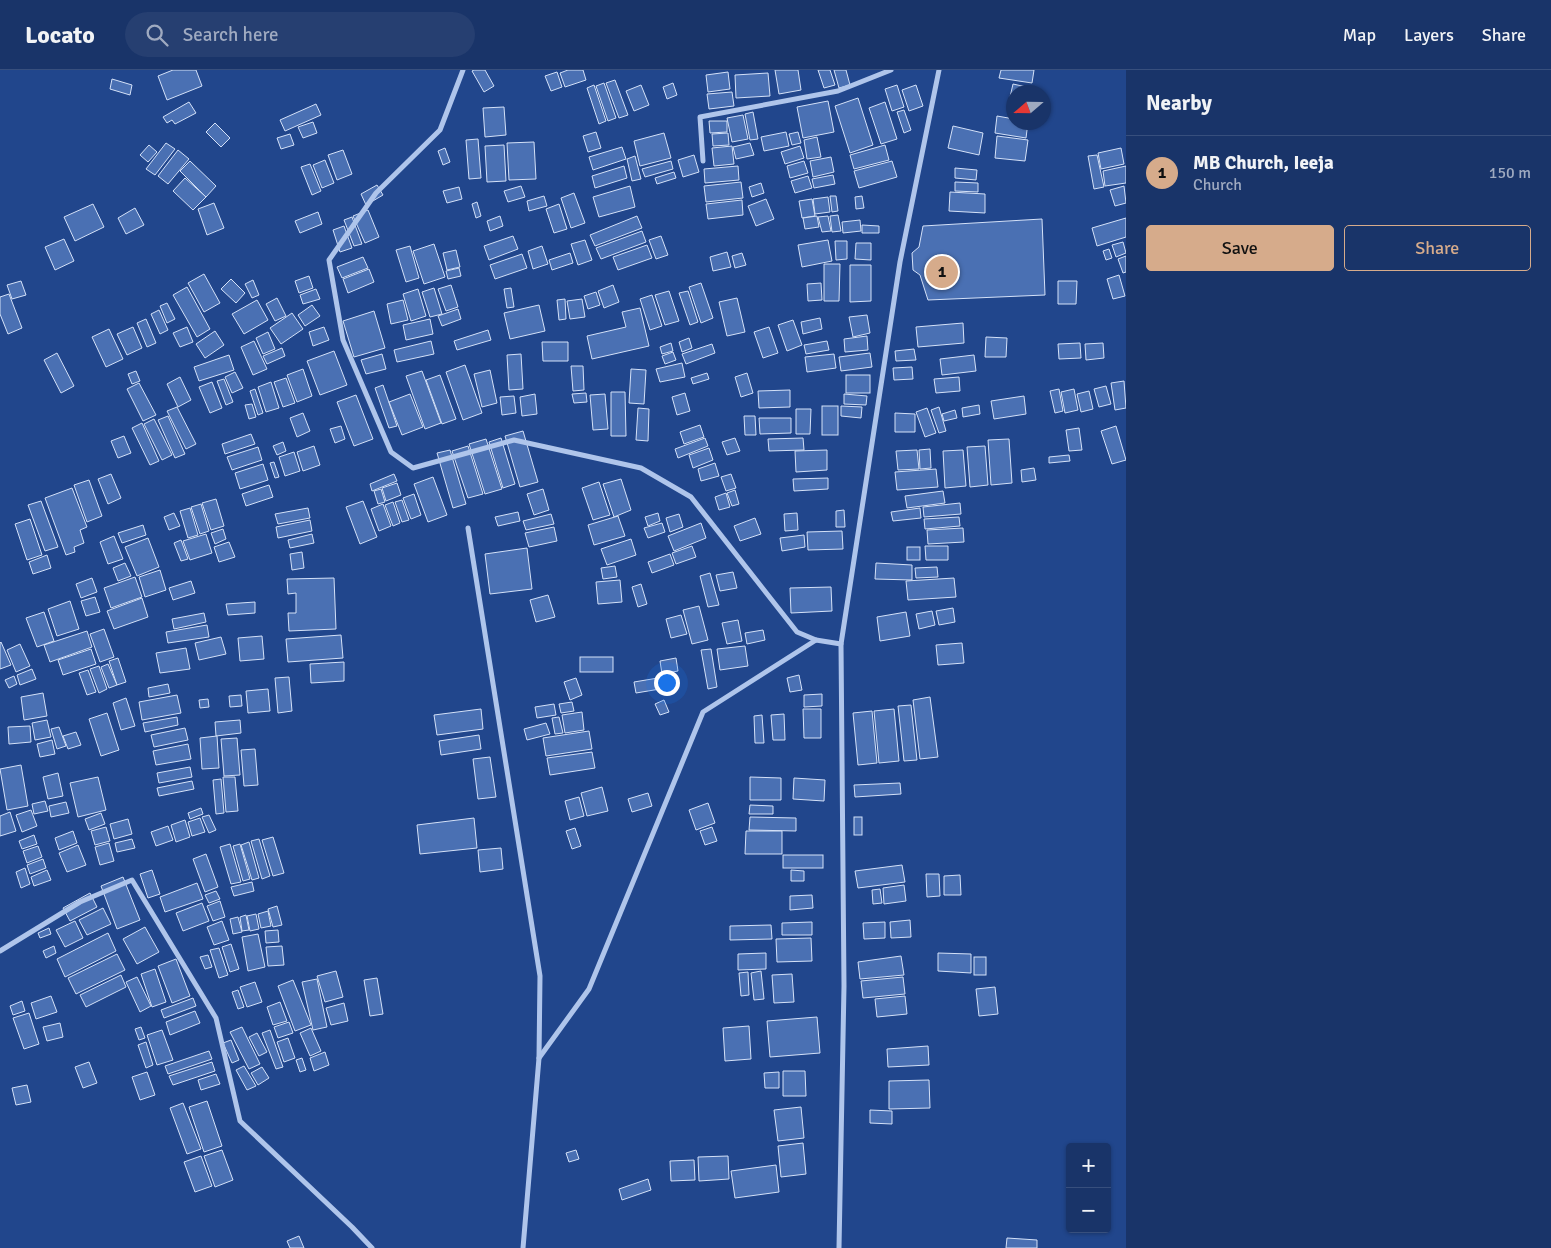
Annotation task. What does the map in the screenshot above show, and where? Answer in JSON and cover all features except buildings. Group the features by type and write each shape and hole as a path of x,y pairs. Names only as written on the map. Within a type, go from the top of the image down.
{"street":[{"path":"463,70 440,130 376,193 330,260 343,340 391,452 413,468 514,440 642,468 691,497 797,632 816,640 840,644"},
{"path":"703,161 700,117 838,91 891,70"},
{"path":"839,1248 844,986 840,644 900,262 939,70"},
{"path":"468,528 540,976 538,1058 523,1248"},
{"path":"538,1058 589,989 703,712 816,640"},
{"path":"0,951 80,902 132,880 216,1018 240,1121 372,1248"}],"place":[{"name":"MB Church, Ieeja","path":"942,272"}]}
